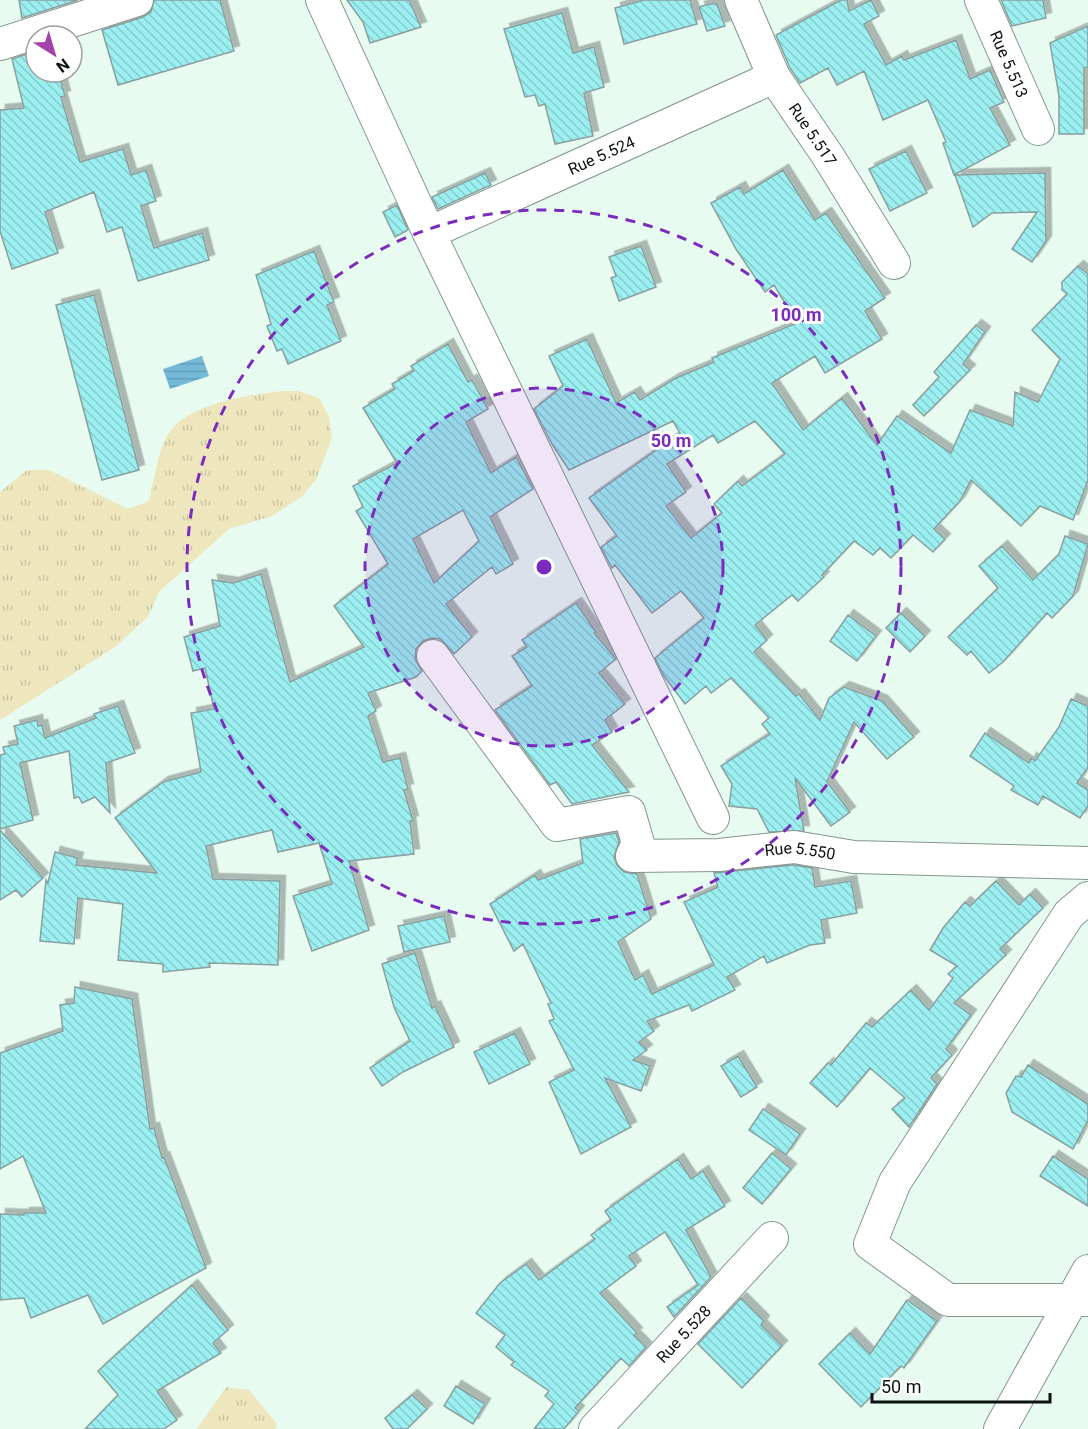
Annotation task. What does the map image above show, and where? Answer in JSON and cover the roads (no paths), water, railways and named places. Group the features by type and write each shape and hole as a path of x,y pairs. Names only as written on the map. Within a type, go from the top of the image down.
{"street":[{"path":"0,44 137,0"},
{"path":"322,0 429,233 713,818"},
{"name":"Rue 5.517","path":"741,0 774,77 828,156 894,263"},
{"name":"Rue 5.513","path":"981,0 1038,129"},
{"name":"Rue 5.524","path":"429,233 774,77"},
{"name":"Rue 5.550","path":"433,656 557,825 629,812 638,843 632,856 719,855 794,847 854,857 1088,863"},
{"path":"1080,1299 948,1300 870,1244 896,1182 1069,914 1088,898"},
{"name":"Rue 5.528","path":"595,1429 772,1238"},
{"path":"1000,1429 1080,1299 1088,1271"}],"water":[{"path":"202,356 209,376 170,389 163,369"}]}
